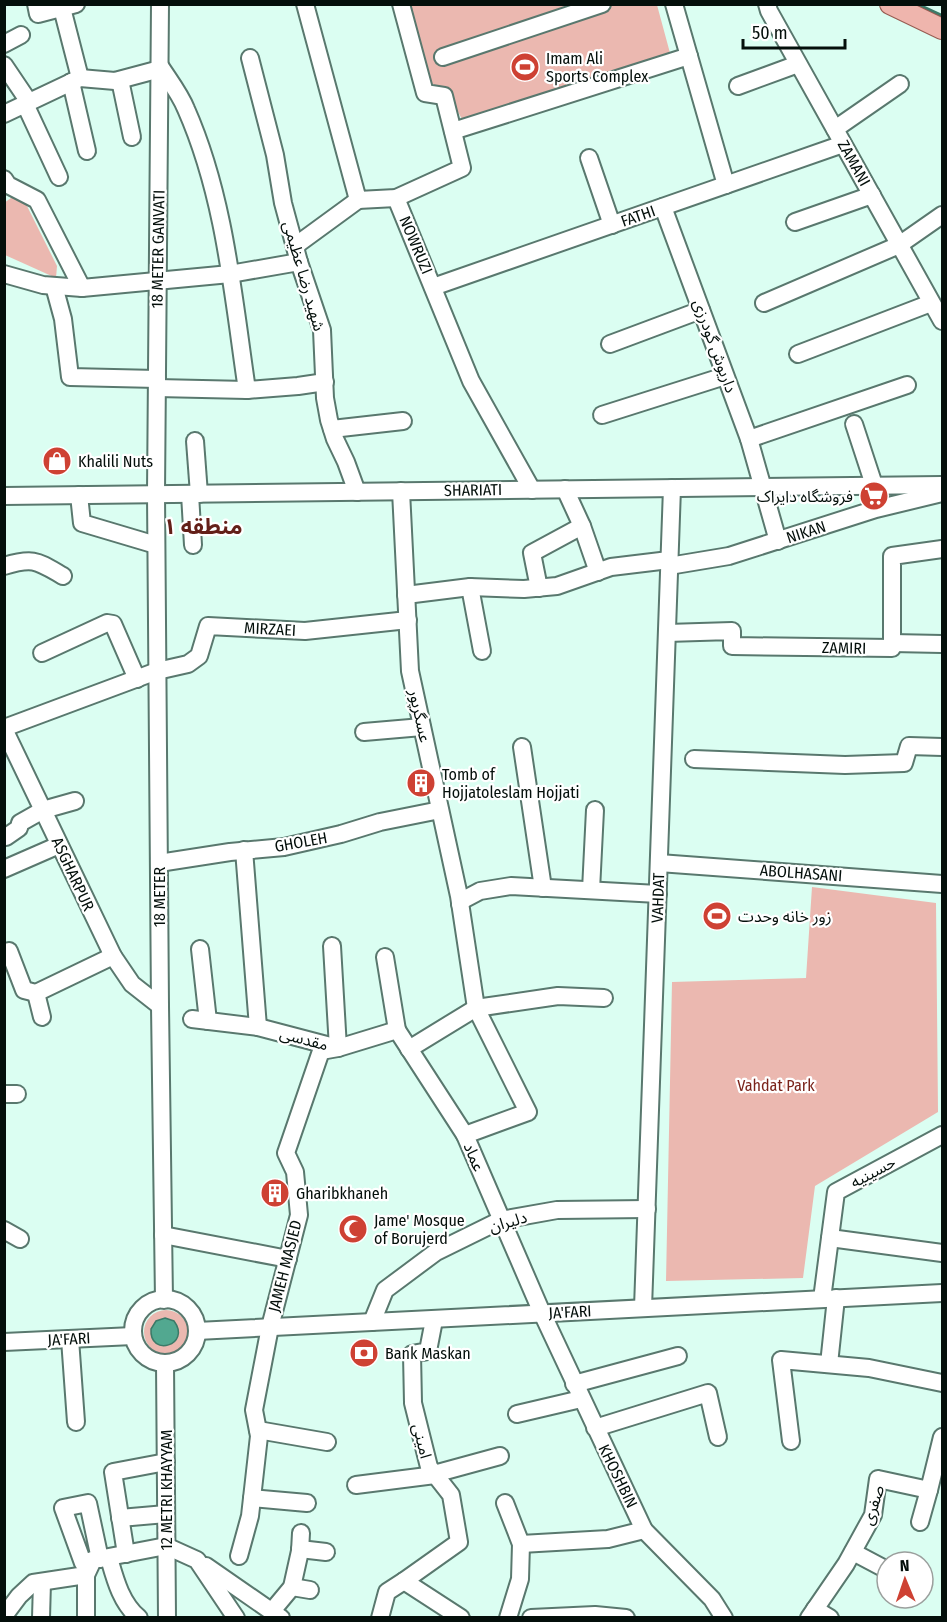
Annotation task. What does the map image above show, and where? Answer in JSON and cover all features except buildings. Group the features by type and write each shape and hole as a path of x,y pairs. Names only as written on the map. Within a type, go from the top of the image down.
{"main road":[{"path":"890,4 942,29"}],"street":[{"path":"36,4 38,14 69,6 75,80 87,151"},
{"name":"18 METER GANVATI","path":"156,494 160,4"},
{"path":"305,4 358,200"},
{"name":"NOWRUZI","path":"400,4 425,93 444,96 462,168 396,198 471,381 532,490"},
{"path":"443,57 602,4"},
{"path":"674,4 726,185"},
{"path":"752,4 768,8"},
{"name":"ZAMANI","path":"768,8 942,320"},
{"path":"4,44 21,35"},
{"path":"453,131 689,56"},
{"name":"شهید رضا عظیمی","path":"250,58 275,155 283,203 322,330 325,398 332,429 357,492"},
{"path":"738,86 798,64"},
{"path":"4,65 27,103 59,177"},
{"path":"4,114 75,80 115,81 160,67 186,108 210,176 230,273 247,390"},
{"path":"120,80 132,137"},
{"path":"835,129 900,84"},
{"name":"FATHI","path":"433,287 843,144"},
{"path":"589,158 612,225"},
{"path":"4,179 8,185 36,200 82,288"},
{"path":"795,222 872,195"},
{"path":"4,274 54,286 82,288 230,273 297,254 358,200 396,198"},
{"name":"داریوش گودرزی","path":"663,207 749,439 778,541"},
{"path":"764,303 899,245 942,215"},
{"path":"54,286 63,319 70,377 247,390 325,382"},
{"path":"798,354 931,303"},
{"path":"610,344 701,310"},
{"path":"602,415 725,376"},
{"path":"749,439 907,385"},
{"path":"332,429 403,421"},
{"path":"854,424 874,485"},
{"path":"193,545 195,441"},
{"name":"SHARIATI","path":"4,496 942,485"},
{"name":"VAHDAT","path":"643,1308 672,488"},
{"path":"565,489 582,526 598,572"},
{"name":"عسگرپور","path":"401,491 410,671 460,904 476,1008"},
{"name":"NIKAN","path":"406,595 470,587 524,589 557,586 611,567 729,556 876,509 942,493"},
{"name":"18 METER","path":"156,494 164,1300"},
{"path":"79,495 82,523 156,544"},
{"path":"539,588 532,553 582,526"},
{"path":"942,549 892,556 892,643 942,644"},
{"path":"4,566 23,561 39,562 63,576"},
{"path":"470,587 482,651"},
{"name":"MIRZAEI","path":"157,671 188,664 199,656 208,626 305,631 408,620"},
{"path":"42,654 107,623 114,624 137,679"},
{"name":"ZAMIRI","path":"667,633 732,632 732,646 892,648 892,643"},
{"path":"4,729 157,671"},
{"path":"364,732 422,727"},
{"name":"ASGHARPUR","path":"4,729 113,956 132,984 160,1006"},
{"path":"694,759 845,765 904,763 909,746 942,747"},
{"path":"522,747 543,888"},
{"path":"6,837 19,828 20,823 43,810 75,801"},
{"name":"GHOLEH","path":"159,863 244,850 284,847 380,822 440,810"},
{"path":"591,890 595,810"},
{"path":"4,869 59,845"},
{"path":"244,850 258,1027"},
{"name":"ABOLHASANI","path":"659,863 942,884"},
{"path":"460,904 480,891 511,886 658,894"},
{"path":"332,946 338,1048"},
{"name":"مقدسی","path":"200,949 200,1020 258,1027 338,1048 397,1030"},
{"path":"9,951 24,990 36,993 113,956"},
{"path":"385,957 397,1030 465,1135"},
{"path":"36,993 42,1017"},
{"path":"409,1049 476,1008 558,996 604,998"},
{"name":"عماد","path":"476,1008 528,1112 465,1135 542,1313"},
{"name":"JAMEH MASJED","path":"239,1556 250,1516 259,1436 254,1410 270,1327 299,1215 295,1172 286,1153 321,1051 338,1048"},
{"name":"حسینیه","path":"829,1364 830,1238 836,1192 942,1135"},
{"name":"دلیران","path":"372,1322 385,1290 436,1252 501,1220 557,1210 647,1209"},
{"path":"4,1230 20,1239"},
{"path":"163,1235 288,1259"},
{"path":"830,1238 942,1253"},
{"name":"JA'FARI","path":"197,1331 942,1293"},
{"path":"164,1300 183,1305 195,1321 197,1331 191,1349 184,1356 176,1361 165,1363 157,1362 141,1353 133,1336 133,1327 141,1311 155,1301 164,1300"},
{"name":"KHOSHBIN","path":"542,1313 644,1530 712,1599 724,1617"},
{"name":"امینی","path":"404,1581 459,1542 451,1495 429,1467 413,1404 412,1354 428,1351 434,1320"},
{"name":"JA'FARI","path":"4,1342 133,1336"},
{"path":"70,1339 76,1422"},
{"path":"518,1414 678,1356"},
{"path":"790,1441 781,1360 869,1368 942,1383"},
{"name":"12 METRI KHAYYAM","path":"165,1363 167,1617"},
{"path":"595,1428 708,1393 718,1437"},
{"path":"258,1430 327,1442"},
{"path":"920,1522 935,1484 942,1437"},
{"path":"356,1485 435,1474 500,1456"},
{"path":"87,1617 100,1562 120,1518 113,1472 166,1462"},
{"name":"صفری","path":"818,1615 873,1515 878,1479 935,1484"},
{"path":"252,1498 307,1503"},
{"path":"505,1503 521,1544 520,1579 508,1617"},
{"path":"120,1518 166,1514"},
{"path":"521,1544 608,1539 644,1530"},
{"path":"4,1616 19,1596 33,1583 166,1545 197,1560 276,1614 292,1587 301,1541 326,1552"},
{"path":"853,1552 875,1564"},
{"path":"197,1560 236,1617"},
{"path":"100,1562 115,1581 137,1617"},
{"path":"380,1617 387,1592 404,1581 461,1617"},
{"path":"41,1617 42,1582"},
{"path":"292,1587 310,1590"},
{"path":"531,1617 595,1615 626,1617"}],"green space":[{"name":"Imam Ali Sports Complex","path":"407,5 657,5 670,53 463,121 447,92 429,82"},
{"path":"11,198 23,198 57,266 56,278 5,255 4,203"},
{"name":"Vahdat Park","path":"812,887 936,903 938,1112 815,1186 803,1278 666,1281 672,982 806,978"},
{"path":"166,1310 181,1317 188,1332 181,1347 166,1354 151,1347 144,1332 151,1317"}],"shaded area":[{"path":"165,1318 174,1321 178,1329 178,1336 174,1342 162,1346 152,1338 151,1329 156,1321"}],"waterway":[{"path":"916,4 942,16"}],"place":[{"name":"Imam Ali Sports Complex","path":"525,67"},
{"name":"Khalili Nuts","path":"57,461"},
{"name":"فروشگاه دایراک","path":"874,496"},
{"name":"Tomb of Hojjatoleslam Hojjati","path":"421,783"},
{"name":"زور خانه وحدت","path":"717,916"},
{"name":"Gharibkhaneh","path":"275,1193"},
{"name":"Jame' Mosque of Borujerd","path":"353,1229"},
{"name":"Bank Maskan","path":"364,1353"}],"district":[{"name":"منطقه ۱","path":"203,526"}]}
